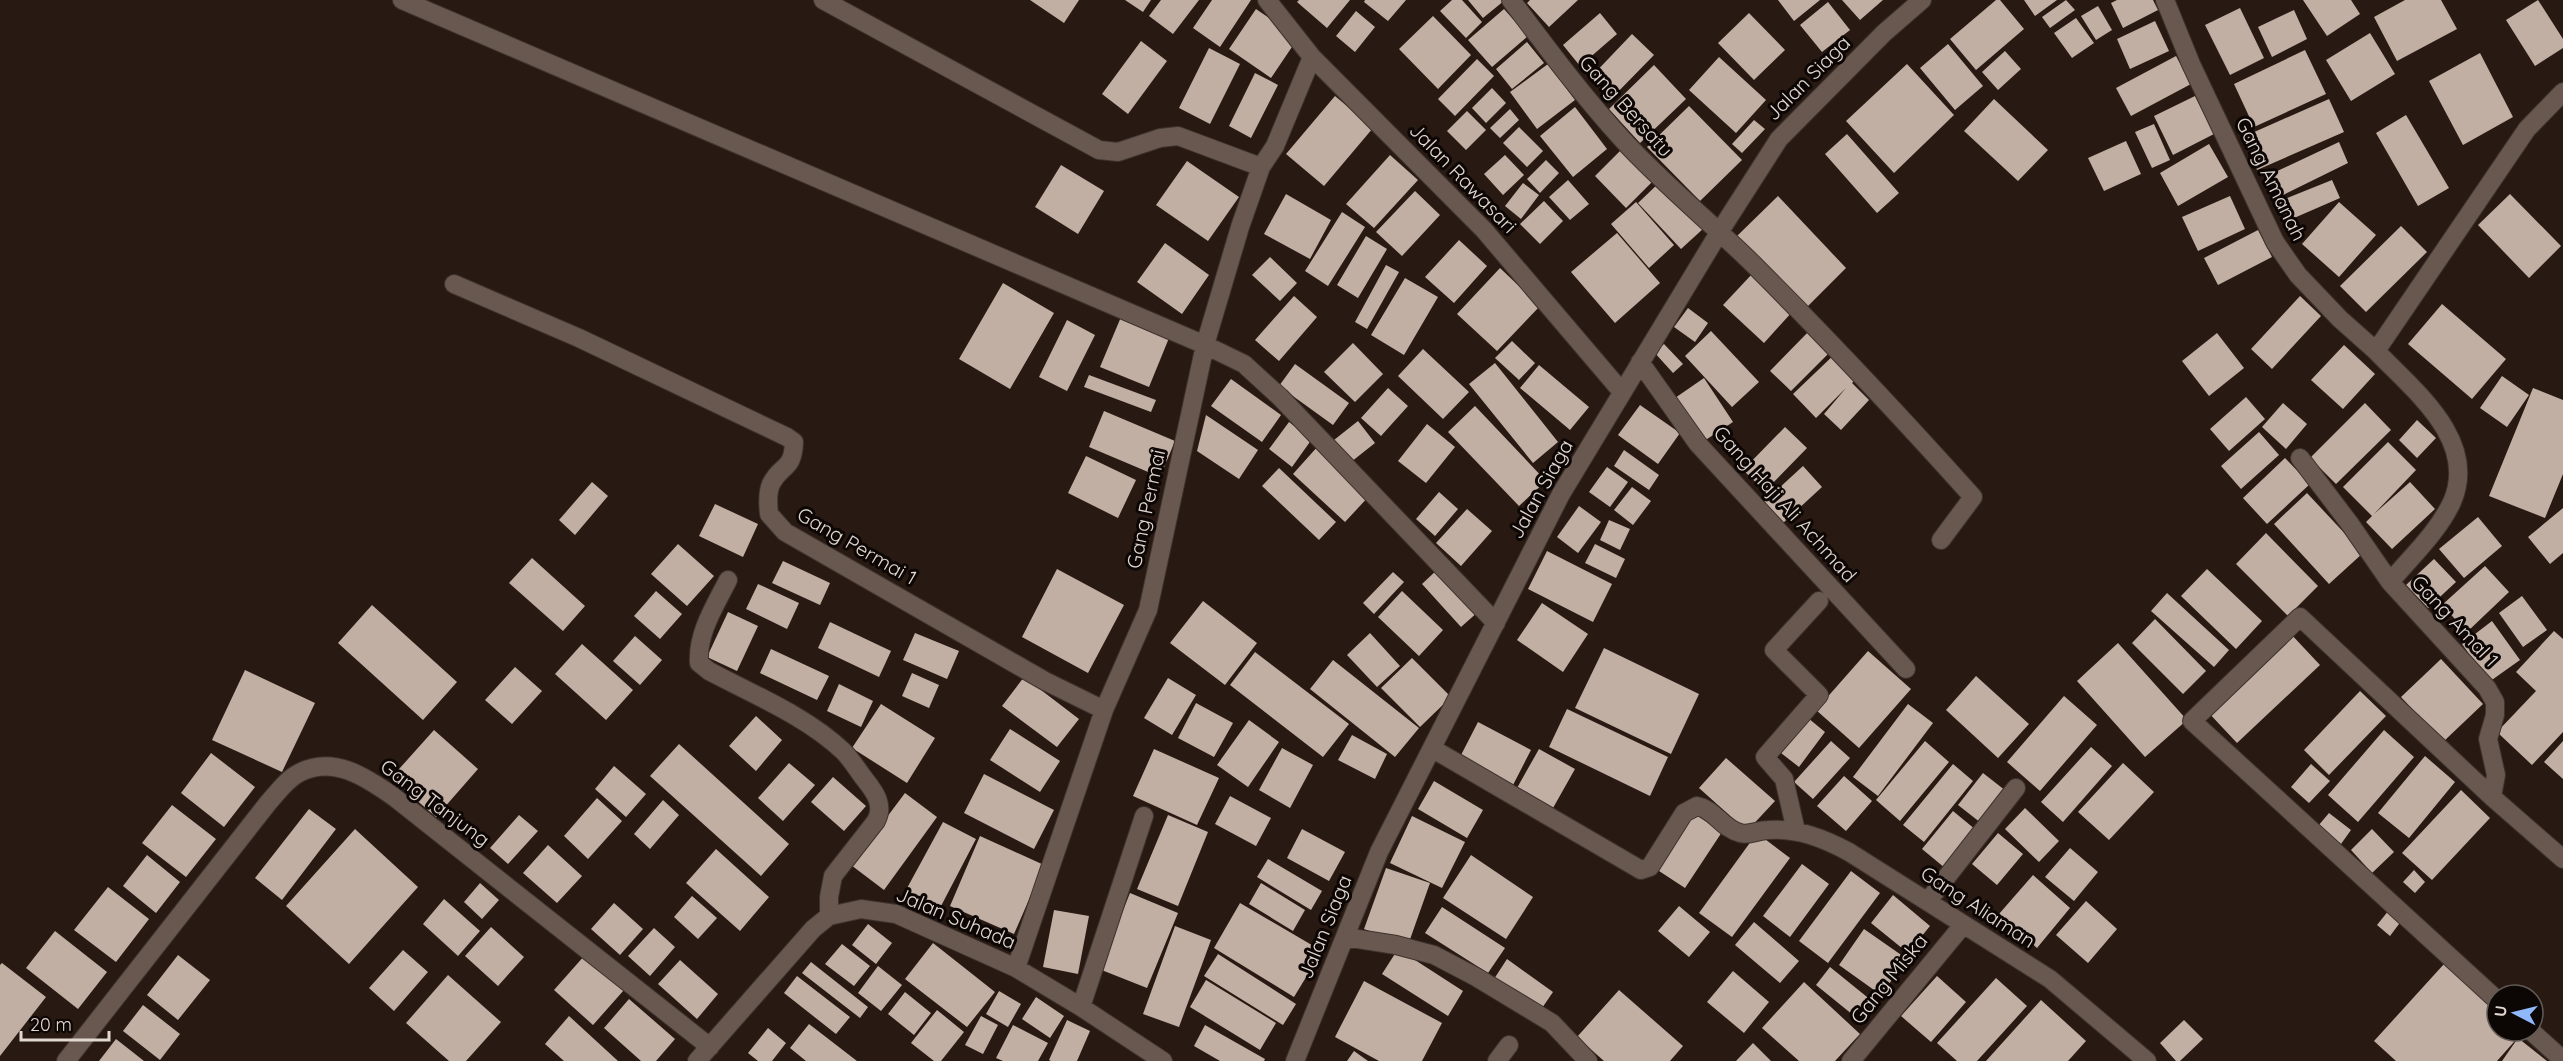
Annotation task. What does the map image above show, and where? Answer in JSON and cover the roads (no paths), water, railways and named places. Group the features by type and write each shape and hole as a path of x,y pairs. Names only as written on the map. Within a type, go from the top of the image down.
{"street":[{"path":"402,0 1205,345 1244,364 1280,397 1496,623"},
{"path":"823,0 1099,150 1118,152 1160,138 1178,136 1261,167"},
{"name":"Jalan Rawasari","path":"1267,0 1312,57 1484,230 1622,392"},
{"path":"1280,14 1293,0"},
{"name":"Gang Bersatu","path":"1511,0 1559,65 1623,140 1720,231 1883,397 1973,497 1941,540"},
{"name":"Jalan Siaga","path":"1295,1061 1379,852 1561,494 1720,231 1779,139 1847,70 1922,0"},
{"name":"Gang Amanah","path":"2165,0 2191,64 2275,242 2298,275 2340,319 2376,351"},
{"name":"Gang Permai","path":"1016,968 1104,710 1148,610 1205,345 1240,227 1261,167 1275,146 1312,57"},
{"path":"2376,351 2527,129 2563,92"},
{"name":"Gang Permai 1","path":"454,284 579,338 787,436 794,442 793,458 771,484 768,500 769,514 785,532 1045,681 1104,710"},
{"name":"Gang Amal 1","path":"2376,351 2442,421 2452,440 2457,460 2456,487 2452,501 2423,545 2390,582 2487,688 2495,702 2495,715 2488,739 2496,775 2492,796"},
{"name":"Gang Haji Ali Achmad","path":"1640,362 1698,444 1906,669"},
{"path":"2300,458 2390,582"},
{"path":"728,580 701,636 698,651 699,663 709,671 795,717 844,752 880,802 881,812 876,821 833,876 829,897 829,916"},
{"path":"1796,831 1784,779 1765,757 1819,695 1774,650 1819,601"},
{"path":"2485,989 2192,721 2300,617 2563,859"},
{"name":"Gang Aliaman","path":"1432,749 1641,870 1650,867 1684,813 1697,806 1704,807 1736,833 1745,834 1766,830 1796,831 1823,838 1928,901 2050,979 2147,1061"},
{"name":"Gang Tanjung","path":"66,1061 268,803 297,774 314,768 333,766 362,776 394,796 710,1047"},
{"path":"1928,901 2016,788"},
{"path":"1081,1007 1144,816"},
{"name":"Jalan Suhada","path":"697,1061 802,939 829,916 861,909 896,914 1016,968 1163,1061"},
{"name":"Gang Miska","path":"1851,1061 1963,925"},
{"path":"1345,937 1396,945 1434,955 1466,971 1552,1023 1588,1061"},
{"path":"2544,1043 2563,1060"},
{"path":"1497,1061 1509,1045"}]}
